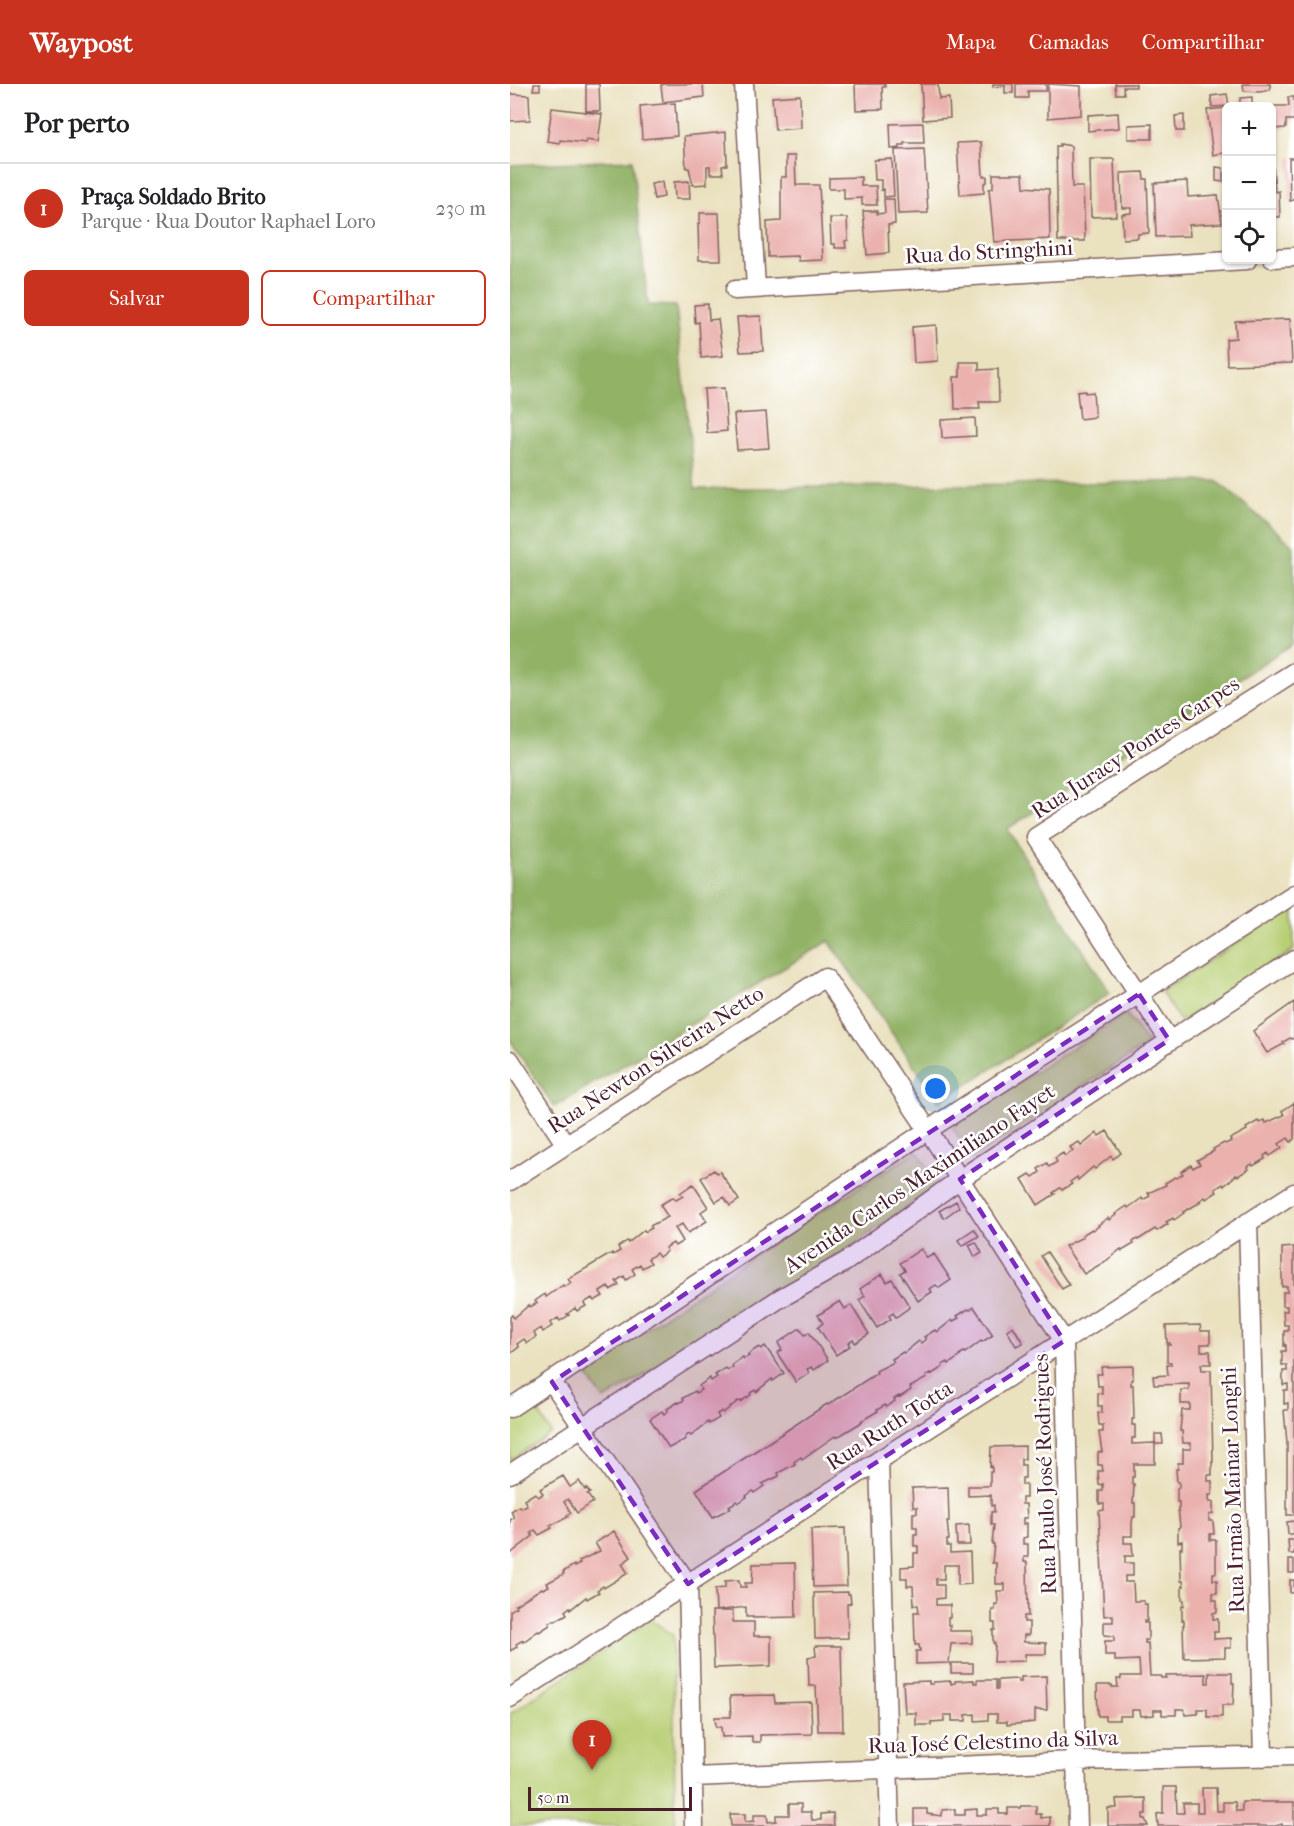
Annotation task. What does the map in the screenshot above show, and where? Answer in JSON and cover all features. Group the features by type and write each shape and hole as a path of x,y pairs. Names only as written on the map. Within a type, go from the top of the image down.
{"street":[{"path":"744,84 756,288"},
{"path":"1276,258 1294,257"},
{"name":"Rua do Stringhini","path":"735,290 1222,261"},
{"name":"Rua Juracy Pontes Carpes","path":"1139,994 1036,837 1294,672"},
{"name":"Avenida Carlos Maximiliano Fayet","path":"510,1408 928,1130 1294,894"},
{"name":"Avenida Carlos Maximiliano Fayet","path":"510,1474 780,1299 845,1262 960,1179 1294,960"},
{"name":"Rua Paulo José Rodrigues","path":"825,977 928,1130 1064,1341 1078,1826"},
{"name":"Rua Newton Silveira Netto","path":"510,1181 825,977"},
{"path":"1139,994 1169,1040"},
{"path":"510,1060 566,1145"},
{"name":"Rua Ruth Totta","path":"510,1698 1294,1193"},
{"name":"Rua Irmão Mainar Longhi","path":"1248,1222 1263,1757"},
{"path":"552,1382 688,1584 694,1826"},
{"path":"879,1460 890,1826"},
{"name":"Rua José Celestino da Silva","path":"693,1777 1075,1761 1294,1756"}],"highlighted area":[{"path":"1139,994 1169,1040 960,1179 1064,1341 688,1584 552,1382"}],"green space":[{"path":"632,160 648,305 676,306 695,489 1217,481 1294,546 1294,643 1007,829 1110,993 939,1102 829,941 554,1107 510,1040 510,165"},
{"path":"1294,905 1294,950 1181,1022 1161,992"},
{"path":"1126,1013 1148,1044 972,1159 952,1126"},
{"path":"917,1151 939,1184 842,1253 604,1400 584,1371 797,1226"},
{"path":"534,1405 551,1433 510,1460 510,1420"},
{"path":"650,1619 673,1635 675,1826 510,1826 510,1714"}],"building":[{"path":"534,84 540,84 540,90 533,90"},
{"path":"586,84 599,84 600,111 586,111"},
{"path":"703,84 704,97 663,102 661,85"},
{"path":"855,84 885,84 885,87 882,87 883,109 856,110"},
{"path":"921,84 938,84 939,99 949,98 950,118 923,120"},
{"path":"993,84 1013,84 1013,93 1005,93 1005,86 993,87"},
{"path":"1016,84 1046,84 1046,91 1028,91 1028,98 1016,98"},
{"path":"1048,84 1081,86 1081,115 1048,118"},
{"path":"1115,84 1136,84 1136,87 1123,87 1124,94 1116,94"},
{"path":"1243,84 1270,84 1270,90 1244,91"},
{"path":"510,94 529,95 530,120 510,121"},
{"path":"1227,94 1228,102 1222,102 1222,106 1212,107 1211,96"},
{"path":"800,95 801,128 775,130 772,97"},
{"path":"1252,97 1252,102 1240,102 1240,98"},
{"path":"1288,97 1294,97 1294,120 1286,120 1286,128 1276,129 1276,106 1289,106"},
{"path":"675,103 677,136 642,139 640,106"},
{"path":"552,108 602,114 598,142 547,141"},
{"path":"1222,108 1222,153 1213,155 1207,110"},
{"path":"1118,113 1119,128 1088,131 1088,115"},
{"path":"1184,115 1184,131 1176,131 1175,116"},
{"path":"923,123 924,143 904,143 900,145 900,148 891,149 890,124"},
{"path":"1152,124 1152,139 1128,139 1128,125"},
{"path":"726,132 727,165 722,166 723,174 710,174 710,166 707,166 707,184 693,185 689,168 686,168 684,136"},
{"path":"981,142 983,176 987,176 984,193 960,195 957,143"},
{"path":"1060,144 1071,146 1072,187 1083,187 1085,241 1058,241 1056,146"},
{"path":"924,149 928,213 898,214 895,150"},
{"path":"786,156 795,156 796,185 819,185 823,260 799,261 798,256 768,257 767,222 781,221 781,177 786,177"},
{"path":"1289,158 1294,158 1294,200 1290,201"},
{"path":"892,159 894,196 884,197 881,180 875,180 874,160"},
{"path":"1090,159 1114,159 1116,216 1091,217"},
{"path":"1216,167 1222,168 1222,182 1216,181"},
{"path":"1143,172 1144,179 1147,179 1149,233 1138,234 1138,238 1123,239 1122,214 1131,213 1131,208 1122,208 1121,173"},
{"path":"993,174 1023,174 1024,187 1049,189 1050,239 994,242 989,189 993,188"},
{"path":"861,177 861,186 876,186 877,205 862,205 862,198 844,199 844,189 829,189 829,178"},
{"path":"689,181 690,199 675,199 674,182"},
{"path":"1187,181 1188,197 1218,195 1222,223 1189,225 1190,236 1156,237 1154,183"},
{"path":"662,182 664,197 654,199 651,184"},
{"path":"1279,191 1280,217 1276,217 1276,192"},
{"path":"884,199 894,199 895,224 888,225 889,253 867,255 863,211 885,213"},
{"path":"700,213 719,213 721,260 699,260"},
{"path":"830,218 847,218 846,248 835,248 835,244 831,244"},
{"path":"708,304 709,320 718,319 723,356 701,358 699,322 695,323 694,305"},
{"path":"761,316 763,351 740,352 737,317"},
{"path":"1290,319 1292,363 1227,365 1226,339 1236,338 1235,321"},
{"path":"936,325 938,361 914,363 912,327"},
{"path":"960,362 979,362 979,370 998,369 999,402 979,402 980,409 955,409 954,377 960,377"},
{"path":"724,388 727,431 707,433 704,389"},
{"path":"1085,391 1085,393 1093,392 1095,417 1080,419 1077,392"},
{"path":"766,412 769,448 737,450 734,414"},
{"path":"975,418 976,436 942,438 941,420"},
{"path":"1294,1002 1294,1038 1290,1038 1267,1053 1253,1031"},
{"path":"1294,1103 1294,1139 1291,1142 1288,1138 1279,1144 1282,1148 1270,1156 1268,1153 1264,1156 1265,1159 1247,1167 1249,1169 1236,1175 1224,1186 1223,1184 1215,1189 1217,1192 1206,1199 1205,1197 1174,1220 1173,1218 1166,1222 1168,1224 1157,1231 1155,1229 1137,1239 1133,1242 1134,1244 1122,1251 1121,1249 1084,1274 1065,1246 1083,1237 1082,1235 1093,1230 1108,1218 1109,1220 1127,1206 1128,1208 1142,1198 1143,1200 1150,1196 1148,1193 1166,1185 1165,1183 1175,1177 1177,1178 1191,1165 1193,1168 1200,1164 1197,1160 1231,1141 1230,1139 1247,1130 1246,1128 1258,1121 1259,1123 1264,1120 1266,1123 1284,1115 1282,1111"},
{"path":"1107,1131 1121,1153 1113,1159 1111,1156 1095,1169 1093,1167 1078,1180 1077,1177 1070,1182 1072,1184 1062,1190 1060,1188 1038,1205 1022,1179 1030,1174 1033,1177 1040,1172 1038,1169 1047,1163 1049,1167 1057,1162 1055,1158 1073,1151 1070,1147 1079,1142 1081,1146 1097,1133 1099,1136"},
{"path":"714,1170 717,1173 720,1172 739,1200 730,1206 724,1197 716,1202 701,1178"},
{"path":"693,1184 708,1207 701,1212 707,1221 688,1233 682,1224 675,1228 683,1241 665,1248 667,1251 659,1257 656,1253 648,1259 651,1263 642,1268 640,1264 632,1269 635,1274 626,1280 624,1276 616,1281 619,1285 610,1290 608,1287 600,1292 603,1296 594,1301 592,1298 584,1303 586,1306 577,1311 575,1308 560,1321 558,1318 550,1323 552,1326 543,1332 541,1328 534,1333 536,1337 527,1343 524,1339 517,1344 519,1347 510,1354 510,1317 512,1315 514,1318 529,1305 530,1307 537,1303 535,1301 545,1294 546,1297 563,1285 564,1287 571,1283 568,1279 612,1253 613,1255 620,1251 618,1247 668,1217 660,1205 673,1197 676,1200 683,1196 680,1193"},
{"path":"956,1201 959,1207 944,1218 939,1211"},
{"path":"974,1229 979,1236 962,1246 958,1240"},
{"path":"976,1242 982,1253 975,1257 969,1245"},
{"path":"1294,1247 1294,1515 1287,1515 1287,1443 1284,1410 1288,1410 1288,1403 1284,1404 1284,1390 1288,1390 1288,1384 1283,1385 1283,1371 1287,1371 1287,1365 1282,1365 1282,1351 1286,1351 1284,1331 1288,1331 1288,1325 1284,1325 1283,1311 1287,1311 1287,1306 1283,1306 1283,1292 1287,1292 1287,1286 1282,1287 1282,1248"},
{"path":"921,1249 927,1258 934,1254 951,1280 939,1288 936,1285 930,1289 932,1292 918,1301 900,1273 905,1270 900,1263"},
{"path":"1047,1252 1069,1285 1062,1289 1041,1256"},
{"path":"882,1274 887,1282 892,1279 910,1307 896,1317 893,1313 889,1316 891,1319 877,1328 859,1300 865,1296 860,1289"},
{"path":"840,1301 845,1309 851,1305 869,1334 855,1343 853,1339 848,1343 850,1346 836,1355 818,1327 823,1323 818,1315"},
{"path":"974,1307 993,1335 959,1355 949,1364 948,1362 942,1365 943,1367 910,1387 911,1390 894,1399 895,1401 886,1407 885,1405 802,1459 801,1457 794,1462 795,1464 778,1473 779,1476 762,1484 764,1486 754,1493 753,1491 738,1503 737,1501 729,1506 731,1508 713,1517 696,1490 877,1373 876,1371 894,1362 892,1359 919,1341 921,1343 926,1339 924,1337 935,1330 937,1332 952,1320 959,1318 957,1316"},
{"path":"1200,1325 1201,1331 1210,1331 1210,1344 1201,1344 1201,1351 1210,1351 1211,1364 1201,1364 1202,1370 1211,1370 1213,1462 1212,1475 1208,1475 1208,1481 1212,1481 1212,1495 1209,1495 1209,1502 1213,1502 1213,1514 1209,1515 1209,1521 1213,1521 1214,1534 1210,1534 1210,1540 1216,1540 1216,1573 1213,1573 1213,1580 1217,1580 1217,1593 1213,1593 1213,1600 1217,1600 1217,1612 1213,1613 1213,1619 1218,1619 1218,1632 1214,1632 1214,1639 1231,1638 1231,1648 1225,1648 1225,1657 1184,1658 1182,1586 1184,1586 1181,1581 1180,1548 1182,1548 1182,1541 1178,1542 1178,1528 1180,1527 1177,1488 1179,1488 1179,1482 1177,1482 1176,1469 1178,1469 1178,1463 1183,1463 1183,1449 1191,1449 1191,1443 1183,1443 1182,1431 1180,1431 1182,1410 1190,1410 1190,1404 1181,1404 1181,1390 1189,1390 1189,1384 1154,1385 1153,1376 1168,1375 1167,1365 1171,1365 1171,1362 1167,1362 1167,1345 1170,1343 1167,1343 1166,1326"},
{"path":"1013,1326 1023,1343 1016,1346 1007,1330"},
{"path":"800,1328 805,1335 809,1332 828,1360 814,1370 812,1367 807,1369 809,1373 796,1382 777,1353 782,1350 778,1343"},
{"path":"765,1346 784,1373 756,1392 755,1390 750,1393 751,1395 738,1401 723,1413 722,1411 717,1414 719,1418 709,1424 708,1422 691,1436 689,1434 685,1437 686,1439 669,1448 650,1419 662,1411 664,1414 668,1411 667,1409 684,1400 683,1398 701,1390 699,1386 710,1378 711,1381 717,1377 715,1375 726,1368 728,1370 743,1357 744,1359 759,1347 761,1349"},
{"path":"1133,1366 1131,1385 1133,1385 1134,1419 1132,1419 1132,1425 1135,1425 1135,1438 1132,1438 1132,1444 1155,1443 1155,1464 1134,1464 1132,1484 1134,1484 1135,1517 1132,1523 1132,1536 1124,1536 1124,1543 1132,1543 1133,1556 1125,1556 1125,1563 1133,1563 1133,1576 1125,1576 1125,1582 1133,1582 1134,1601 1144,1601 1144,1604 1147,1604 1147,1621 1144,1623 1148,1623 1148,1640 1145,1640 1145,1643 1148,1643 1150,1676 1166,1678 1166,1675 1206,1674 1206,1683 1209,1683 1209,1673 1232,1673 1233,1705 1222,1705 1222,1717 1207,1717 1207,1709 1198,1709 1198,1714 1185,1715 1184,1709 1176,1709 1176,1715 1162,1715 1162,1710 1154,1710 1154,1715 1141,1716 1140,1710 1132,1710 1132,1716 1119,1716 1119,1720 1105,1720 1105,1716 1098,1716 1097,1685 1118,1687 1117,1679 1121,1679 1121,1676 1140,1676 1139,1660 1115,1661 1115,1655 1105,1655 1105,1641 1114,1641 1114,1636 1104,1635 1104,1622 1113,1622 1113,1615 1104,1616 1099,1511 1104,1510 1104,1504 1099,1504 1099,1491 1103,1491 1103,1484 1099,1485 1098,1471 1103,1471 1102,1465 1098,1465 1098,1452 1102,1452 1099,1432 1103,1432 1103,1425 1099,1425 1098,1413 1102,1413 1102,1406 1098,1406 1098,1393 1102,1394 1102,1386 1098,1386 1097,1374 1102,1374 1101,1367"},
{"path":"1155,1434 1162,1434 1163,1444 1155,1444"},
{"path":"1025,1446 1025,1459 1021,1459 1021,1465 1025,1465 1025,1478 1022,1478 1022,1485 1026,1485 1026,1498 1022,1498 1022,1504 1026,1504 1027,1518 1023,1518 1023,1524 1027,1523 1027,1537 1023,1538 1023,1544 1028,1544 1028,1557 1024,1557 1024,1562 1027,1562 1028,1616 1024,1616 1024,1622 1029,1622 1029,1635 1024,1635 1024,1642 1046,1643 1046,1654 1025,1654 1025,1661 994,1662 993,1630 995,1630 995,1623 992,1623 992,1610 995,1610 995,1604 998,1604 997,1591 1005,1591 1005,1584 996,1584 996,1563 992,1563 994,1525 991,1525 991,1512 994,1512 994,1505 991,1506 991,1495 968,1496 968,1486 990,1486 991,1447"},
{"path":"563,1476 570,1487 579,1481 590,1493 587,1494 593,1502 577,1513 568,1499 564,1502 571,1513 567,1515 568,1517 550,1526 552,1528 539,1535 535,1530 531,1533 533,1536 510,1554 510,1520 514,1518 511,1511 519,1506 521,1508 527,1505 524,1500 535,1493 538,1497 543,1494 540,1489"},
{"path":"948,1487 949,1540 947,1540 947,1546 950,1546 950,1553 970,1552 971,1584 958,1585 958,1565 944,1565 944,1579 936,1579 936,1585 944,1585 944,1598 936,1599 936,1605 950,1605 948,1625 950,1625 950,1631 972,1631 972,1643 951,1644 949,1663 916,1664 916,1651 920,1651 919,1645 915,1645 914,1612 919,1612 918,1605 914,1605 913,1586 907,1586 907,1578 901,1578 901,1567 914,1566 914,1553 918,1553 918,1546 914,1546 914,1534 917,1534 917,1527 913,1527 913,1513 917,1513 917,1507 913,1507 912,1488"},
{"path":"1294,1521 1294,1534 1288,1534 1287,1522"},
{"path":"969,1525 970,1545 957,1545 956,1526"},
{"path":"845,1528 847,1586 813,1587 811,1529"},
{"path":"614,1531 631,1557 622,1564 628,1573 604,1588 603,1586 597,1590 599,1592 587,1599 586,1597 571,1609 570,1607 565,1611 567,1614 549,1623 550,1625 523,1642 523,1640 516,1644 517,1647 510,1651 510,1611 516,1607 515,1605 549,1586 547,1583 564,1574 563,1572 574,1565 575,1567 580,1563 579,1561 600,1551 595,1543"},
{"path":"1288,1540 1294,1540 1294,1554 1289,1554"},
{"path":"1289,1560 1294,1560 1294,1573 1289,1573"},
{"path":"795,1563 796,1617 746,1617 746,1607 716,1611 715,1589 725,1588 725,1581 739,1580 740,1587 746,1587 745,1583 752,1583 753,1564"},
{"path":"1290,1580 1294,1580 1294,1593 1290,1593"},
{"path":"848,1592 851,1603 847,1604 848,1638 815,1639 814,1593"},
{"path":"712,1611 733,1611 733,1622 754,1622 754,1636 771,1636 771,1666 714,1668"},
{"path":"815,1646 841,1646 843,1731 818,1731 816,1686 809,1686 808,1657 816,1656"},
{"path":"951,1663 973,1663 973,1673 951,1673"},
{"path":"1046,1676 1047,1710 1035,1710 1035,1722 1007,1725 1007,1722 997,1722 997,1714 988,1714 988,1720 975,1721 975,1714 966,1715 966,1721 952,1721 952,1715 944,1715 944,1721 931,1722 931,1725 916,1725 916,1713 905,1713 903,1682 929,1681 929,1684 933,1684 933,1682 951,1681 951,1684 955,1681 974,1680 974,1683 977,1683 977,1680 996,1680 996,1689 998,1689 998,1680 1018,1679 1018,1682 1021,1682 1021,1677"},
{"path":"774,1695 775,1703 811,1702 812,1734 760,1735 760,1742 752,1742 752,1736 722,1737 721,1727 716,1727 715,1717 731,1717 730,1696"},
{"path":"1163,1787 1176,1787 1177,1813 1184,1813 1183,1803 1197,1803 1197,1812 1203,1812 1202,1788 1216,1788 1217,1811 1223,1811 1223,1802 1235,1802 1236,1811 1242,1811 1242,1802 1294,1802 1294,1826 1282,1826 1282,1824 1275,1826 1158,1826 1157,1814 1163,1813"},
{"path":"1146,1798 1146,1814 1143,1814 1143,1819 1148,1826 1108,1826 1108,1808 1117,1808 1116,1799"},
{"path":"789,1804 801,1804 801,1812 811,1812 812,1820 821,1820 821,1814 833,1813 834,1826 731,1826 730,1814 745,1814 745,1822 754,1821 754,1815 767,1815 768,1822 776,1821 776,1815 789,1815"},
{"path":"1021,1806 1036,1806 1036,1814 1041,1814 1041,1818 1050,1817 1050,1826 914,1826 914,1809 927,1809 927,1814 942,1816 942,1810 955,1809 955,1815 965,1815 965,1810 977,1809 977,1815 987,1815 987,1809 999,1809 999,1814 1008,1814 1008,1808 1021,1808"}],"place":[{"name":"Praça Soldado Brito","path":"592,1770"}]}
